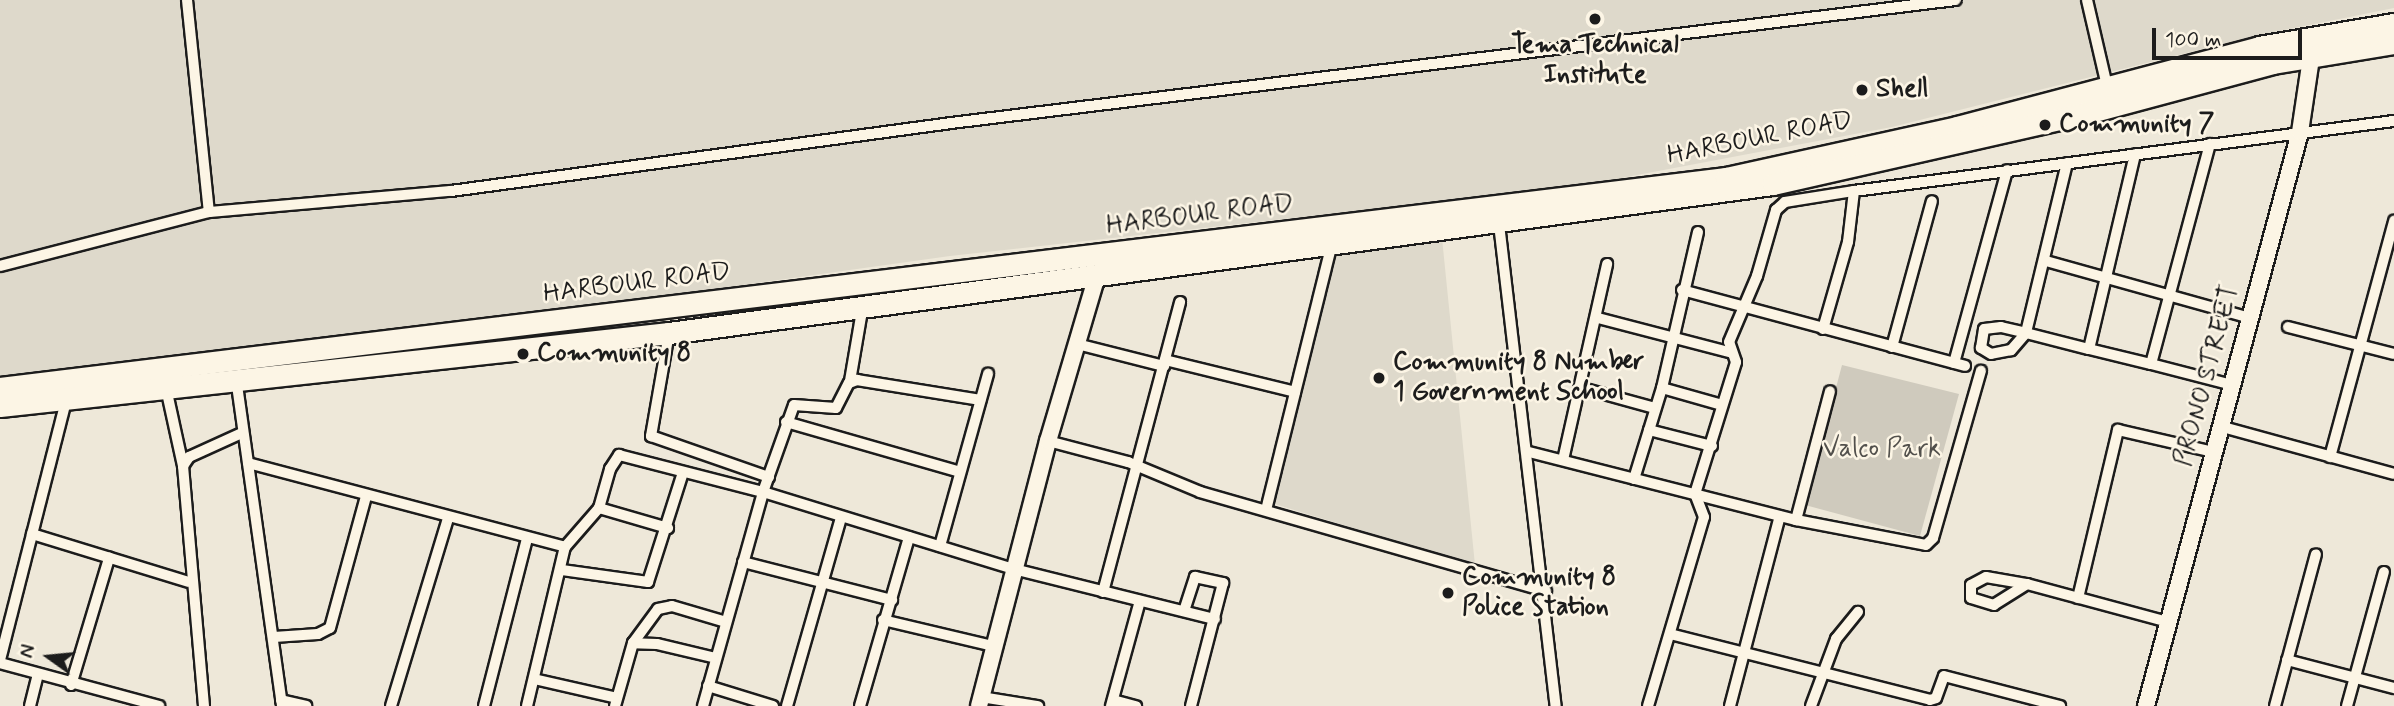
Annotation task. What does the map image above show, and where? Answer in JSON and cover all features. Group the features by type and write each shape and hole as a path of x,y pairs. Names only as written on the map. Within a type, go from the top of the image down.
{"highway":[{"name":"HARBOUR ROAD","path":"0,388 1726,177 1957,127 2259,47 2394,24"},
{"name":"HARBOUR ROAD","path":"0,406 236,378 669,333 863,305 1331,247 1773,184 2311,58 2394,43"}],"street":[{"path":"187,0 209,212"},
{"path":"0,266 209,212 478,188 951,124 1956,0"},
{"path":"2087,0 2107,86"},
{"name":"PRONO STREET","path":"2146,706 2300,132 2311,58"},
{"path":"1648,706 1704,517 1695,494 1736,362 1729,342 1778,207 1854,191 2394,121"},
{"path":"2151,364 2210,144"},
{"path":"2089,349 2135,154"},
{"path":"2067,163 2046,261 2026,333 2232,385"},
{"path":"1682,290 1960,365 2007,170"},
{"path":"1823,328 1848,242 1854,191"},
{"path":"1892,347 1932,201"},
{"path":"2330,457 2394,221"},
{"path":"1499,224 1508,324 1529,452 1546,592 1556,706"},
{"path":"1634,479 1662,388 1671,338 1684,300 1682,290 1698,233"},
{"path":"1266,510 1331,247"},
{"path":"2046,261 2250,318"},
{"path":"1563,460 1598,318 1595,313 1607,264"},
{"path":"1038,706 980,702 1048,441 1097,276"},
{"path":"1103,592 1180,302"},
{"path":"702,706 763,492 786,422 794,405 836,408 850,382 863,305"},
{"path":"1598,318 1732,353"},
{"path":"2288,327 2394,354"},
{"path":"669,333 651,436 769,477"},
{"path":"1077,344 1295,392"},
{"path":"1529,452 1796,520 1921,545 1930,542 1981,371"},
{"path":"940,546 988,374"},
{"path":"236,378 282,703 306,706"},
{"path":"850,382 980,400"},
{"path":"166,388 183,466 189,582 204,706"},
{"path":"1581,388 1655,408"},
{"path":"1662,388 1722,405"},
{"path":"1796,520 1830,391"},
{"path":"66,398 0,661 122,702 159,706"},
{"path":"786,422 960,472"},
{"path":"2219,426 2392,473 2394,461"},
{"path":"1648,430 1712,446"},
{"path":"2078,598 2118,430 2213,452"},
{"path":"183,466 189,457 242,433"},
{"path":"1048,441 1137,466 1200,492 1546,592"},
{"path":"527,706 562,570 565,547 599,508 610,469 620,455 763,492 1014,569 1215,619"},
{"path":"248,463 565,547"},
{"path":"562,570 648,582 668,528 683,472"},
{"path":"274,636 318,634 330,628 366,496"},
{"path":"599,508 668,528"},
{"path":"1730,706 1780,516"},
{"path":"391,706 448,518"},
{"path":"787,706 841,518"},
{"path":"32,534 189,582"},
{"path":"860,706 909,537"},
{"path":"484,706 527,539"},
{"path":"2275,706 2316,554"},
{"path":"71,685 109,558"},
{"path":"743,562 892,600"},
{"path":"2347,706 2384,572"},
{"path":"1184,611 1195,577 1221,582 1224,586 1191,706"},
{"path":"2027,584 1994,605 1971,598 1972,585 1986,577 2027,584 2168,622"},
{"path":"1136,706 1112,703 1140,601"},
{"path":"534,679 616,702 633,643 658,609 672,606 726,622"},
{"path":"1811,706 1822,673 1844,625 1858,612"},
{"path":"883,620 993,646"},
{"path":"1670,634 1933,701 1944,676 2060,706"},
{"path":"633,643 657,644 716,658"},
{"path":"2287,660 2394,688"},
{"path":"30,706 38,675"},
{"path":"708,686 773,706"},
{"path":"2005,706 2008,693"}],"shaded area":[{"path":"0,0 2394,0 2394,8 2250,37 1892,127 1579,186 950,256 605,304 0,376"},
{"name":"Community 8 Number 1 Government School","path":"1442,238 1475,565 1268,502 1333,253"}],"green space":[{"name":"Valco Park","path":"1842,365 1959,394 1920,536 1805,505"}],"place":[{"name":"Tema Technical Institute","path":"1595,19"},
{"name":"Shell","path":"1862,90"},
{"name":"Community 7","path":"2045,125"},
{"name":"Community 8","path":"523,354"},
{"name":"Community 8 Number 1 Government School","path":"1379,378"},
{"name":"Community 8 Police Station","path":"1448,593"}]}
